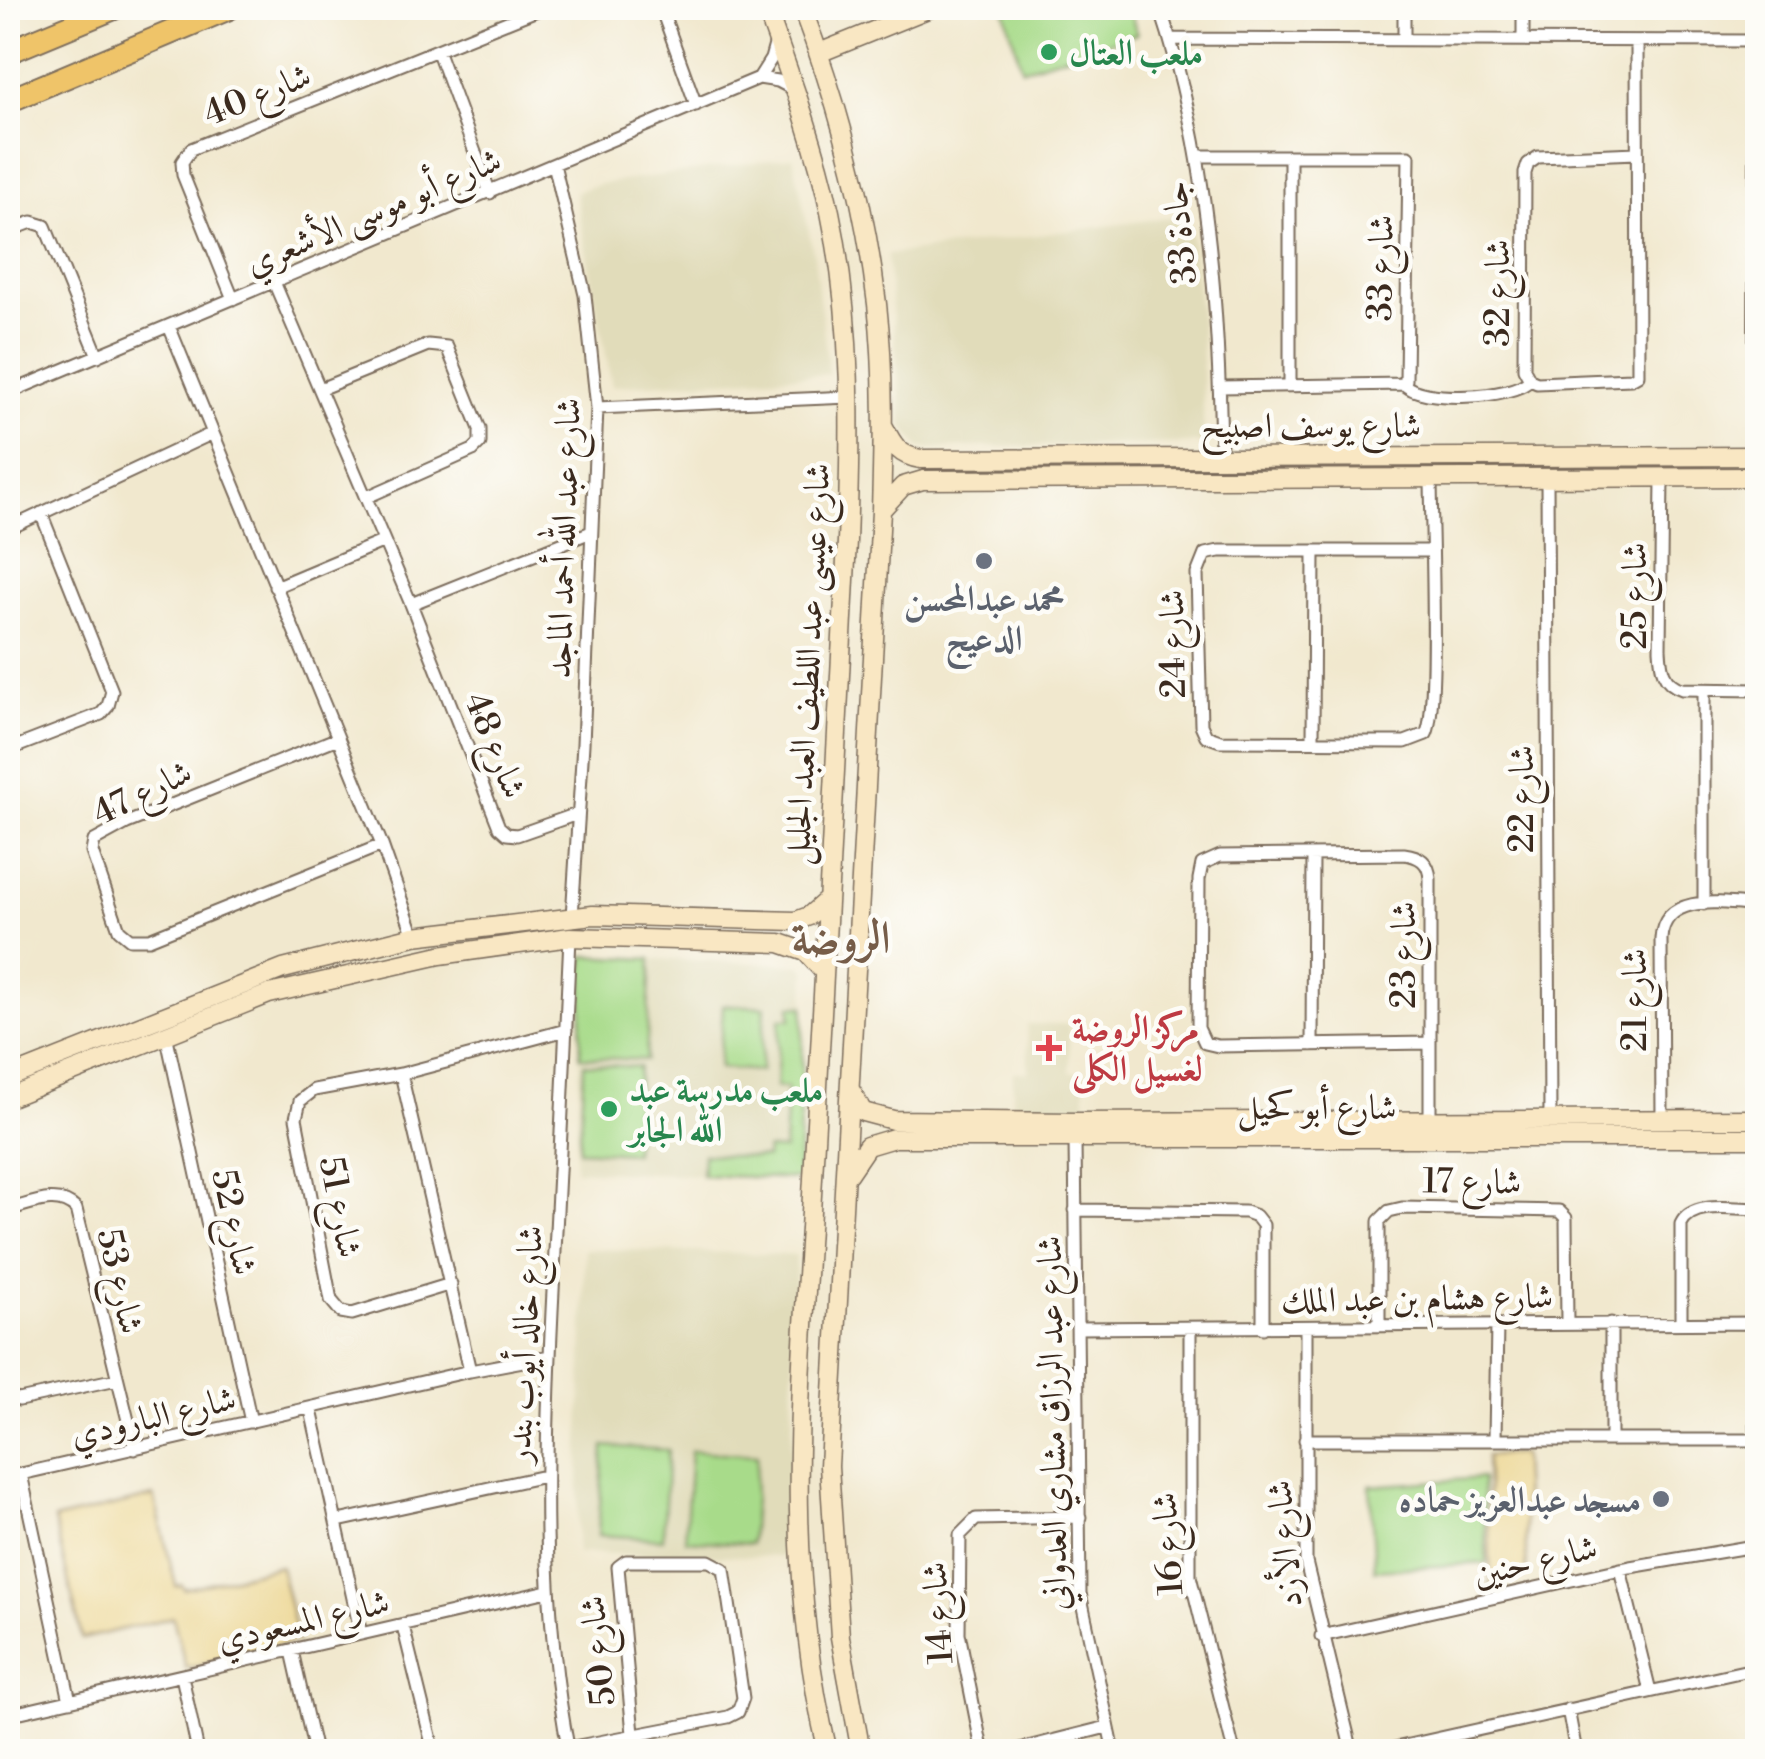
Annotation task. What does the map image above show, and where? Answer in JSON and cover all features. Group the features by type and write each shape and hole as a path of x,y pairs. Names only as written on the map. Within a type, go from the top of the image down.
{"highway":[{"path":"8,52 114,8"},
{"path":"8,102 229,8"}],"street":[{"name":"شارع 40","path":"234,300 183,174 182,162 191,150 542,8"},
{"path":"661,8 696,104"},
{"name":"شارع عيسى عبد اللطيف العبد الجليل","path":"766,8 814,146 838,256 850,397 847,541 796,1464 804,1619 826,1749"},
{"name":"شارع عيسى عبد اللطيف العبد الجليل","path":"802,8 819,52 860,200 882,362 881,511 829,1466 840,1637 861,1752"},
{"path":"819,52 930,8"},
{"name":"جادة 33","path":"1160,8 1198,156 1209,237 1221,456"},
{"path":"1404,8 1404,40"},
{"path":"1523,8 1523,40"},
{"path":"776,37 771,59 759,78 778,81 796,90"},
{"path":"1171,39 1757,41 1756,456"},
{"name":"شارع 32","path":"1636,153 1538,158 1526,168 1524,368 1530,380 1537,383 1632,379 1638,375 1637,40"},
{"path":"438,52 490,192"},
{"name":"شارع أبو موسى الأشعري","path":"8,393 759,78"},
{"name":"شارع 33","path":"1198,156 1409,156 1404,384"},
{"path":"1290,156 1290,384"},
{"name":"شارع عبد الله أحمد الماجد","path":"554,164 584,296 598,408 572,917"},
{"path":"8,232 32,222 44,226 98,356"},
{"path":"838,256 844,265 854,269 864,265 870,255"},
{"name":"شارع 48","path":"274,282 411,604 499,827 506,834 517,835 577,814"},
{"path":"170,326 382,845 414,936"},
{"path":"320,389 428,346 447,348 480,429 480,443 473,450 366,497"},
{"path":"848,358 858,350 869,350 882,362"},
{"path":"1220,387 1404,384 1415,394 1480,395 1518,390 1530,380"},
{"path":"598,408 850,397"},
{"name":"شارع يوسف اصبيح","path":"883,424 893,445 909,458 1756,456"},
{"path":"8,530 213,433"},
{"path":"1605,456 1612,469 1606,477"},
{"path":"1632,456 1627,464 1632,477"},
{"path":"1028,459 1021,466 1028,479"},
{"path":"998,460 1006,469 1001,480"},
{"name":"شارع 25","path":"1662,477 1661,666 1671,685 1704,691 1758,690"},
{"name":"شارع يوسف اصبيح","path":"881,511 893,494 911,482 1758,477"},
{"name":"شارع 24","path":"1431,478 1432,719 1423,738 1405,742 1216,740 1204,733 1197,574 1200,559 1210,552 1431,551"},
{"name":"شارع 22","path":"1547,478 1550,1120"},
{"path":"8,750 102,714 112,698 40,513"},
{"path":"411,604 591,532"},
{"path":"276,587 382,542"},
{"path":"1313,740 1314,551"},
{"path":"1704,691 1704,904"},
{"name":"شارع 47","path":"338,738 126,823 94,841 92,852 120,930 130,939 149,939 382,845"},
{"name":"شارع 23","path":"1430,1044 1213,1046 1201,1040 1198,1028 1202,864 1220,856 1404,854 1428,865 1430,879 1430,1044 1430,1121"},
{"path":"1312,1045 1313,855"},
{"path":"8,1078 312,961 414,936 572,917 796,921 809,916 827,900"},
{"name":"شارع 21","path":"1662,1120 1662,927 1666,916 1675,910 1704,904 1758,906"},
{"path":"688,920 698,931 690,940"},
{"path":"8,1098 268,994 440,956 570,937 690,940 794,946 814,959 824,972"},
{"name":"شارع خالد أيوب بندر","path":"569,1750 548,1592 545,1476 570,937"},
{"path":"340,953 332,967 345,977"},
{"path":"312,961 320,974 316,984"},
{"name":"شارع 51","path":"451,1284 352,1314 340,1312 331,1300 296,1118 300,1101 314,1090 401,1074 566,1030"},
{"name":"شارع 52","path":"166,1034 251,1422"},
{"path":"401,1074 470,1371"},
{"name":"شارع أبو كحيل","path":"849,1080 863,1112 903,1129 1075,1140 1294,1130"},
{"name":"شارع أبو كحيل","path":"1630,1129 1662,1120 1758,1119"},
{"name":"شارع أبو كحيل","path":"1320,1131 1430,1121 1550,1120 1605,1129"},
{"name":"شارع أبو كحيل","path":"844,1188 862,1150 903,1129 1630,1129 1758,1138"},
{"name":"شارع عبد الرزاق مشاري العدواني","path":"1075,1140 1083,1619 1114,1752"},
{"name":"شارع 53","path":"8,1210 55,1198 67,1200 76,1209 134,1449"},
{"name":"شارع 17","path":"1379,1326 1379,1221 1388,1211 1402,1208 1559,1211 1566,1218 1567,1323"},
{"path":"1681,1323 1681,1224 1686,1214 1696,1209 1758,1209"},
{"name":"شارع عبد الرزاق مشاري العدواني","path":"1075,1210 1245,1212 1256,1216 1263,1225 1263,1328"},
{"path":"1610,1323 1611,1439"},
{"path":"1756,1323 1758,1520"},
{"name":"شارع هشام بن عبد الملك","path":"1077,1328 1756,1323"},
{"path":"1494,1438 1497,1325"},
{"name":"شارع الأزد","path":"1306,1328 1306,1562 1352,1752"},
{"name":"شارع 16","path":"1190,1329 1190,1576 1234,1752"},
{"name":"شارع البارودي","path":"14,1476 550,1356"},
{"path":"802,1372 803,1380 815,1389 822,1390 834,1380"},
{"name":"شارع 53","path":"8,1397 18,1400 117,1380"},
{"path":"311,1410 360,1634"},
{"path":"1305,1440 1755,1440"},
{"path":"796,1464 801,1458 817,1454 829,1466"},
{"path":"14,1476 70,1701"},
{"path":"338,1521 545,1476"},
{"name":"شارع 14","path":"988,1752 981,1744 959,1633 960,1534 976,1518 1080,1517"},
{"name":"شارع حنين","path":"1322,1636 1620,1569 1748,1547 1758,1538"},
{"name":"شارع 50","path":"569,1750 738,1712 743,1698 724,1569 720,1564 626,1561 618,1567 633,1734"},
{"path":"1620,1569 1650,1691"},
{"name":"شارع المسعودي","path":"8,1715 548,1592"},
{"path":"402,1626 434,1752"},
{"path":"292,1651 315,1752"},
{"path":"1377,1752 1754,1669 1758,1704"},
{"path":"182,1676 198,1752"},
{"path":"1568,1710 1576,1752"},
{"path":"1008,1752 1107,1727"},
{"path":"1454,1735 1458,1752"}],"shaded area":[{"path":"793,157 814,256 829,374 612,386 575,192 600,184"},
{"path":"1189,215 1201,326 1204,443 920,448 903,426 887,255"},
{"path":"584,956 801,965 806,971 798,1179 575,1170"},
{"name":"مركز الروضة لغسيل الكلى","path":"1027,1024 1069,1024 1070,1072 1085,1074 1085,1110 1013,1111 1013,1072 1028,1072"},
{"path":"585,1249 796,1255 789,1557 577,1553"}],"green space":[{"name":"ملعب العتال","path":"1004,8 1129,8 1137,34 1022,69"},
{"path":"584,956 651,959 646,1060 580,1057"},
{"path":"723,1005 765,1007 761,1071 719,1068"},
{"path":"791,1006 804,1006 798,1179 702,1175 703,1154 766,1158 767,1149 784,1150 787,1088 776,1087 780,1019 791,1019"},
{"name":"ملعب مدرسة عبد الله الجابر","path":"584,1064 639,1067 634,1153 579,1150"},
{"path":"604,1446 668,1450 663,1539 598,1535"},
{"path":"691,1451 757,1455 751,1544 685,1540"},
{"path":"1482,1478 1487,1563 1375,1570 1370,1486"}],"sand":[{"path":"1522,1454 1527,1574 1491,1587 1486,1456"},
{"path":"154,1496 176,1586 182,1585 184,1589 280,1566 298,1641 186,1668 173,1617 82,1639 54,1520"}],"place":[{"name":"ملعب العتال","path":"1049,52"},
{"name":"محمد عبدالمحسن الدعيج","path":"984,561"},
{"name":"مركز الروضة لغسيل الكلى","path":"1049,1048"},
{"name":"ملعب مدرسة عبد الله الجابر","path":"609,1109"},
{"name":"مسجد عبدالعزيز حماده","path":"1661,1499"}],"district":[{"name":"الروضة","path":"841,937"}]}
